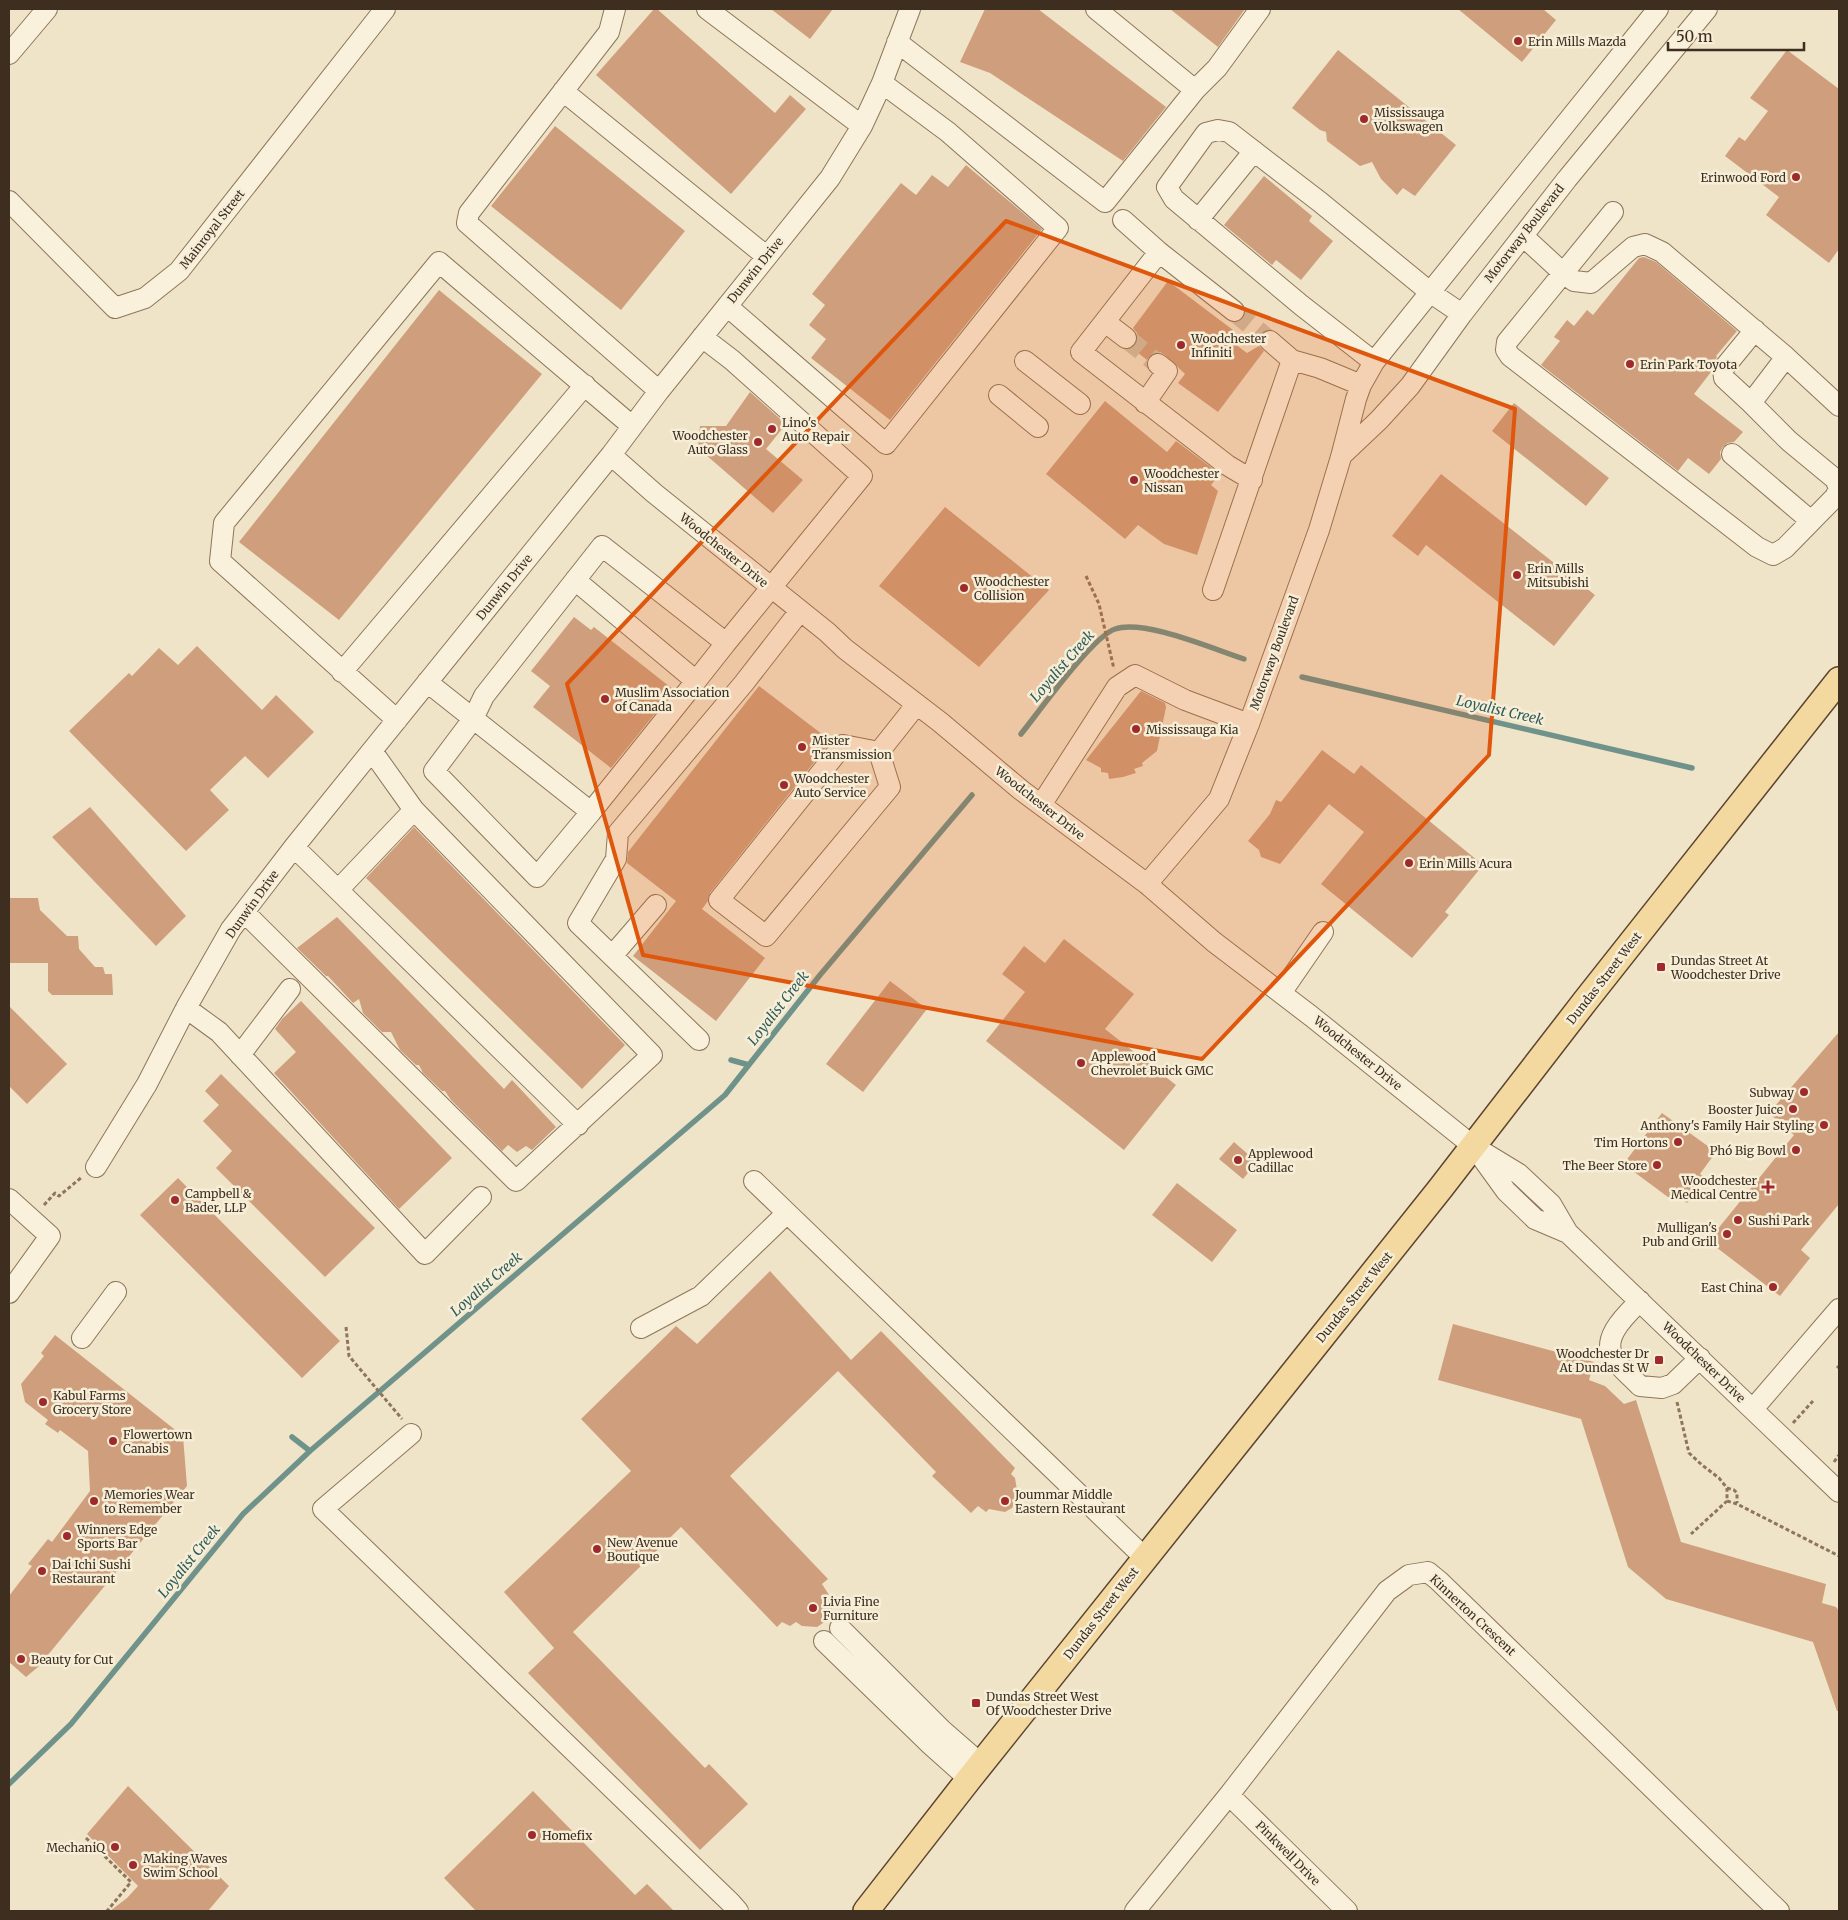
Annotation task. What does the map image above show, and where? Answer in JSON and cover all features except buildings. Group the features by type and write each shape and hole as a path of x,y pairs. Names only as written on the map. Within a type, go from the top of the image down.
{"main road":[{"name":"Dundas Street West","path":"866,1911 1473,1146 1839,680"}],"street":[{"path":"9,54 47,9"},
{"name":"Mainroyal Street","path":"9,200 115,308 145,298 179,271 385,9"},
{"path":"615,9 609,32 469,213 467,222 659,391"},
{"path":"707,9 862,126"},
{"name":"Dunwin Drive","path":"96,1167 147,1084 186,1008 231,929 294,847 611,455 659,391 830,178 862,126 882,83 910,9"},
{"path":"1096,9 1195,90"},
{"path":"897,42 1105,202 1195,90 1217,68 1260,9"},
{"name":"Motorway Boulevard","path":"1147,884 1219,799 1249,724 1319,530 1356,399 1361,385 1374,362 1658,9"},
{"name":"Motorway Boulevard","path":"1341,457 1410,386 1462,314 1567,179 1707,9"},
{"path":"727,306 886,444 1058,228 948,132 882,83"},
{"path":"563,91 766,256"},
{"path":"1374,362 1301,305 1174,199 1167,187 1206,133 1218,130 1229,132 1431,293 1462,314"},
{"path":"1198,220 1254,151"},
{"path":"1613,212 1562,272 1508,342 1506,350 1510,356 1757,547 1772,555 1785,548 1835,497 1838,488 1834,479 1789,441 1724,378 1723,369 1754,330"},
{"path":"1123,220 1159,252 1234,311"},
{"path":"1523,236 1562,272 1574,280 1591,283 1633,247 1645,244 1662,252 1786,357 1839,406"},
{"path":"1159,252 1080,352 1227,465 1252,480"},
{"path":"397,720 220,561 224,523 439,262 632,426"},
{"path":"1105,322 1126,338"},
{"path":"702,337 732,360 862,476 537,877 434,771 473,719 484,696 602,546 726,643"},
{"path":"1270,341 1292,360 1320,368 1361,385"},
{"path":"1751,403 1786,357"},
{"path":"1213,590 1292,360"},
{"path":"1025,361 1080,404"},
{"path":"1144,403 1167,372 1158,364"},
{"path":"342,672 585,385"},
{"path":"1000,395 1038,427"},
{"path":"1732,454 1811,521"},
{"name":"Woodchester Drive","path":"611,455 654,493 771,589 827,632 845,649 917,704 1041,805 1147,884 1214,942 1282,993 1473,1146 1519,1174 1551,1204 1568,1233 1839,1492"},
{"path":"575,580 696,680"},
{"path":"699,1040 578,924 616,859 618,833 744,683 800,611"},
{"path":"1041,805 1117,688 1135,675 1185,700 1249,724"},
{"path":"427,682 591,812"},
{"path":"879,752 917,704"},
{"path":"843,745 879,752 890,787 766,936 719,900 843,745"},
{"path":"244,912 516,1182 652,1054 414,810 372,751"},
{"path":"338,890 414,810"},
{"path":"294,847 578,1125"},
{"path":"612,956 656,905"},
{"path":"1282,993 1323,932"},
{"path":"240,1054 290,989"},
{"path":"186,1008 219,1032 425,1254 481,1197"},
{"path":"754,1181 1145,1558"},
{"path":"9,1199 50,1236 9,1293"},
{"path":"641,1328 701,1296 787,1214"},
{"path":"82,1338 116,1292"},
{"path":"1640,1301 1621,1321 1612,1334 1610,1343 1614,1359 1640,1386 1662,1388 1673,1384 1700,1358"},
{"path":"1753,1409 1839,1309"},
{"path":"408,1429 323,1509 738,1911"},
{"name":"Kinnerton Crescent","path":"1136,1911 1229,1795 1387,1590 1409,1574 1428,1572 1439,1580 1779,1911"},
{"path":"840,1628 942,1730 975,1772"},
{"path":"824,1641 931,1745 975,1772"},
{"name":"Pinkwell Drive","path":"1229,1795 1347,1911"}],"path":[{"path":"1086,576 1099,604 1109,647"},
{"path":"32,1219 55,1193 59,1196 74,1182 96,1167"},
{"path":"346,1327 349,1356 408,1429"},
{"path":"1673,1384 1689,1453 1719,1478 1727,1488 1737,1493 1737,1504"},
{"path":"1782,1437 1813,1401"},
{"path":"1691,1534 1727,1501 1727,1488"},
{"path":"1727,1501 1737,1504 1839,1556"},
{"path":"86,1838 131,1882 107,1911"}],"highlighted area":[{"path":"1006,221 1515,409 1489,755 1202,1059 643,955 567,684"}],"waterway":[{"name":"Loyalist Creek","path":"1021,734 1052,693 1093,645 1115,629 1128,627 1160,631 1244,659"},
{"name":"Loyalist Creek","path":"1302,677 1692,768"},
{"name":"Loyalist Creek","path":"9,1784 71,1724 243,1514 310,1451 725,1095 820,975 972,795"},
{"path":"731,1060 749,1065"},
{"path":"292,1437 310,1451"}],"tunnel":[{"path":"1234,311 1270,341"},
{"path":"1126,338 1158,364"}],"place":[{"name":"Erin Mills Mazda","path":"1518,41"},
{"name":"Mississauga Volkswagen","path":"1364,119"},
{"name":"Erinwood Ford","path":"1796,177"},
{"name":"Woodchester Infiniti","path":"1181,345"},
{"name":"Erin Park Toyota","path":"1630,364"},
{"name":"Lino's Auto Repair","path":"772,429"},
{"name":"Woodchester Auto Glass","path":"758,442"},
{"name":"Woodchester Nissan","path":"1134,480"},
{"name":"Erin Mills Mitsubishi","path":"1517,575"},
{"name":"Woodchester Collision","path":"964,588"},
{"name":"Muslim Association of Canada","path":"605,699"},
{"name":"Mississauga Kia","path":"1136,729"},
{"name":"Mister Transmission","path":"802,747"},
{"name":"Woodchester Auto Service","path":"784,785"},
{"name":"Erin Mills Acura","path":"1409,863"},
{"name":"Dundas Street At Woodchester Drive","path":"1661,967"},
{"name":"Applewood Chevrolet Buick GMC","path":"1081,1063"},
{"name":"Subway","path":"1804,1092"},
{"name":"Booster Juice","path":"1793,1109"},
{"name":"Anthony's Family Hair Styling","path":"1824,1125"},
{"name":"Tim Hortons","path":"1678,1142"},
{"name":"Phó Big Bowl","path":"1796,1150"},
{"name":"Applewood Cadillac","path":"1238,1160"},
{"name":"The Beer Store","path":"1657,1165"},
{"name":"Woodchester Medical Centre","path":"1768,1187"},
{"name":"Campbell & Bader, LLP","path":"175,1200"},
{"name":"Sushi Park","path":"1738,1220"},
{"name":"Mulligan's Pub and Grill","path":"1727,1234"},
{"name":"East China","path":"1773,1287"},
{"name":"Woodchester Dr At Dundas St W","path":"1659,1360"},
{"name":"Kabul Farms Grocery Store","path":"43,1402"},
{"name":"Flowertown Canabis","path":"113,1441"},
{"name":"Memories Wear to Remember","path":"94,1501"},
{"name":"Joummar Middle Eastern Restaurant","path":"1005,1501"},
{"name":"Winners Edge Sports Bar","path":"67,1536"},
{"name":"New Avenue Boutique","path":"597,1549"},
{"name":"Dai Ichi Sushi Restaurant","path":"42,1571"},
{"name":"Livia Fine Furniture","path":"813,1608"},
{"name":"Beauty for Cut","path":"21,1659"},
{"name":"Dundas Street West Of Woodchester Drive","path":"976,1703"},
{"name":"Homefix","path":"532,1835"},
{"name":"MechaniQ","path":"115,1847"},
{"name":"Making Waves Swim School","path":"133,1865"}]}
